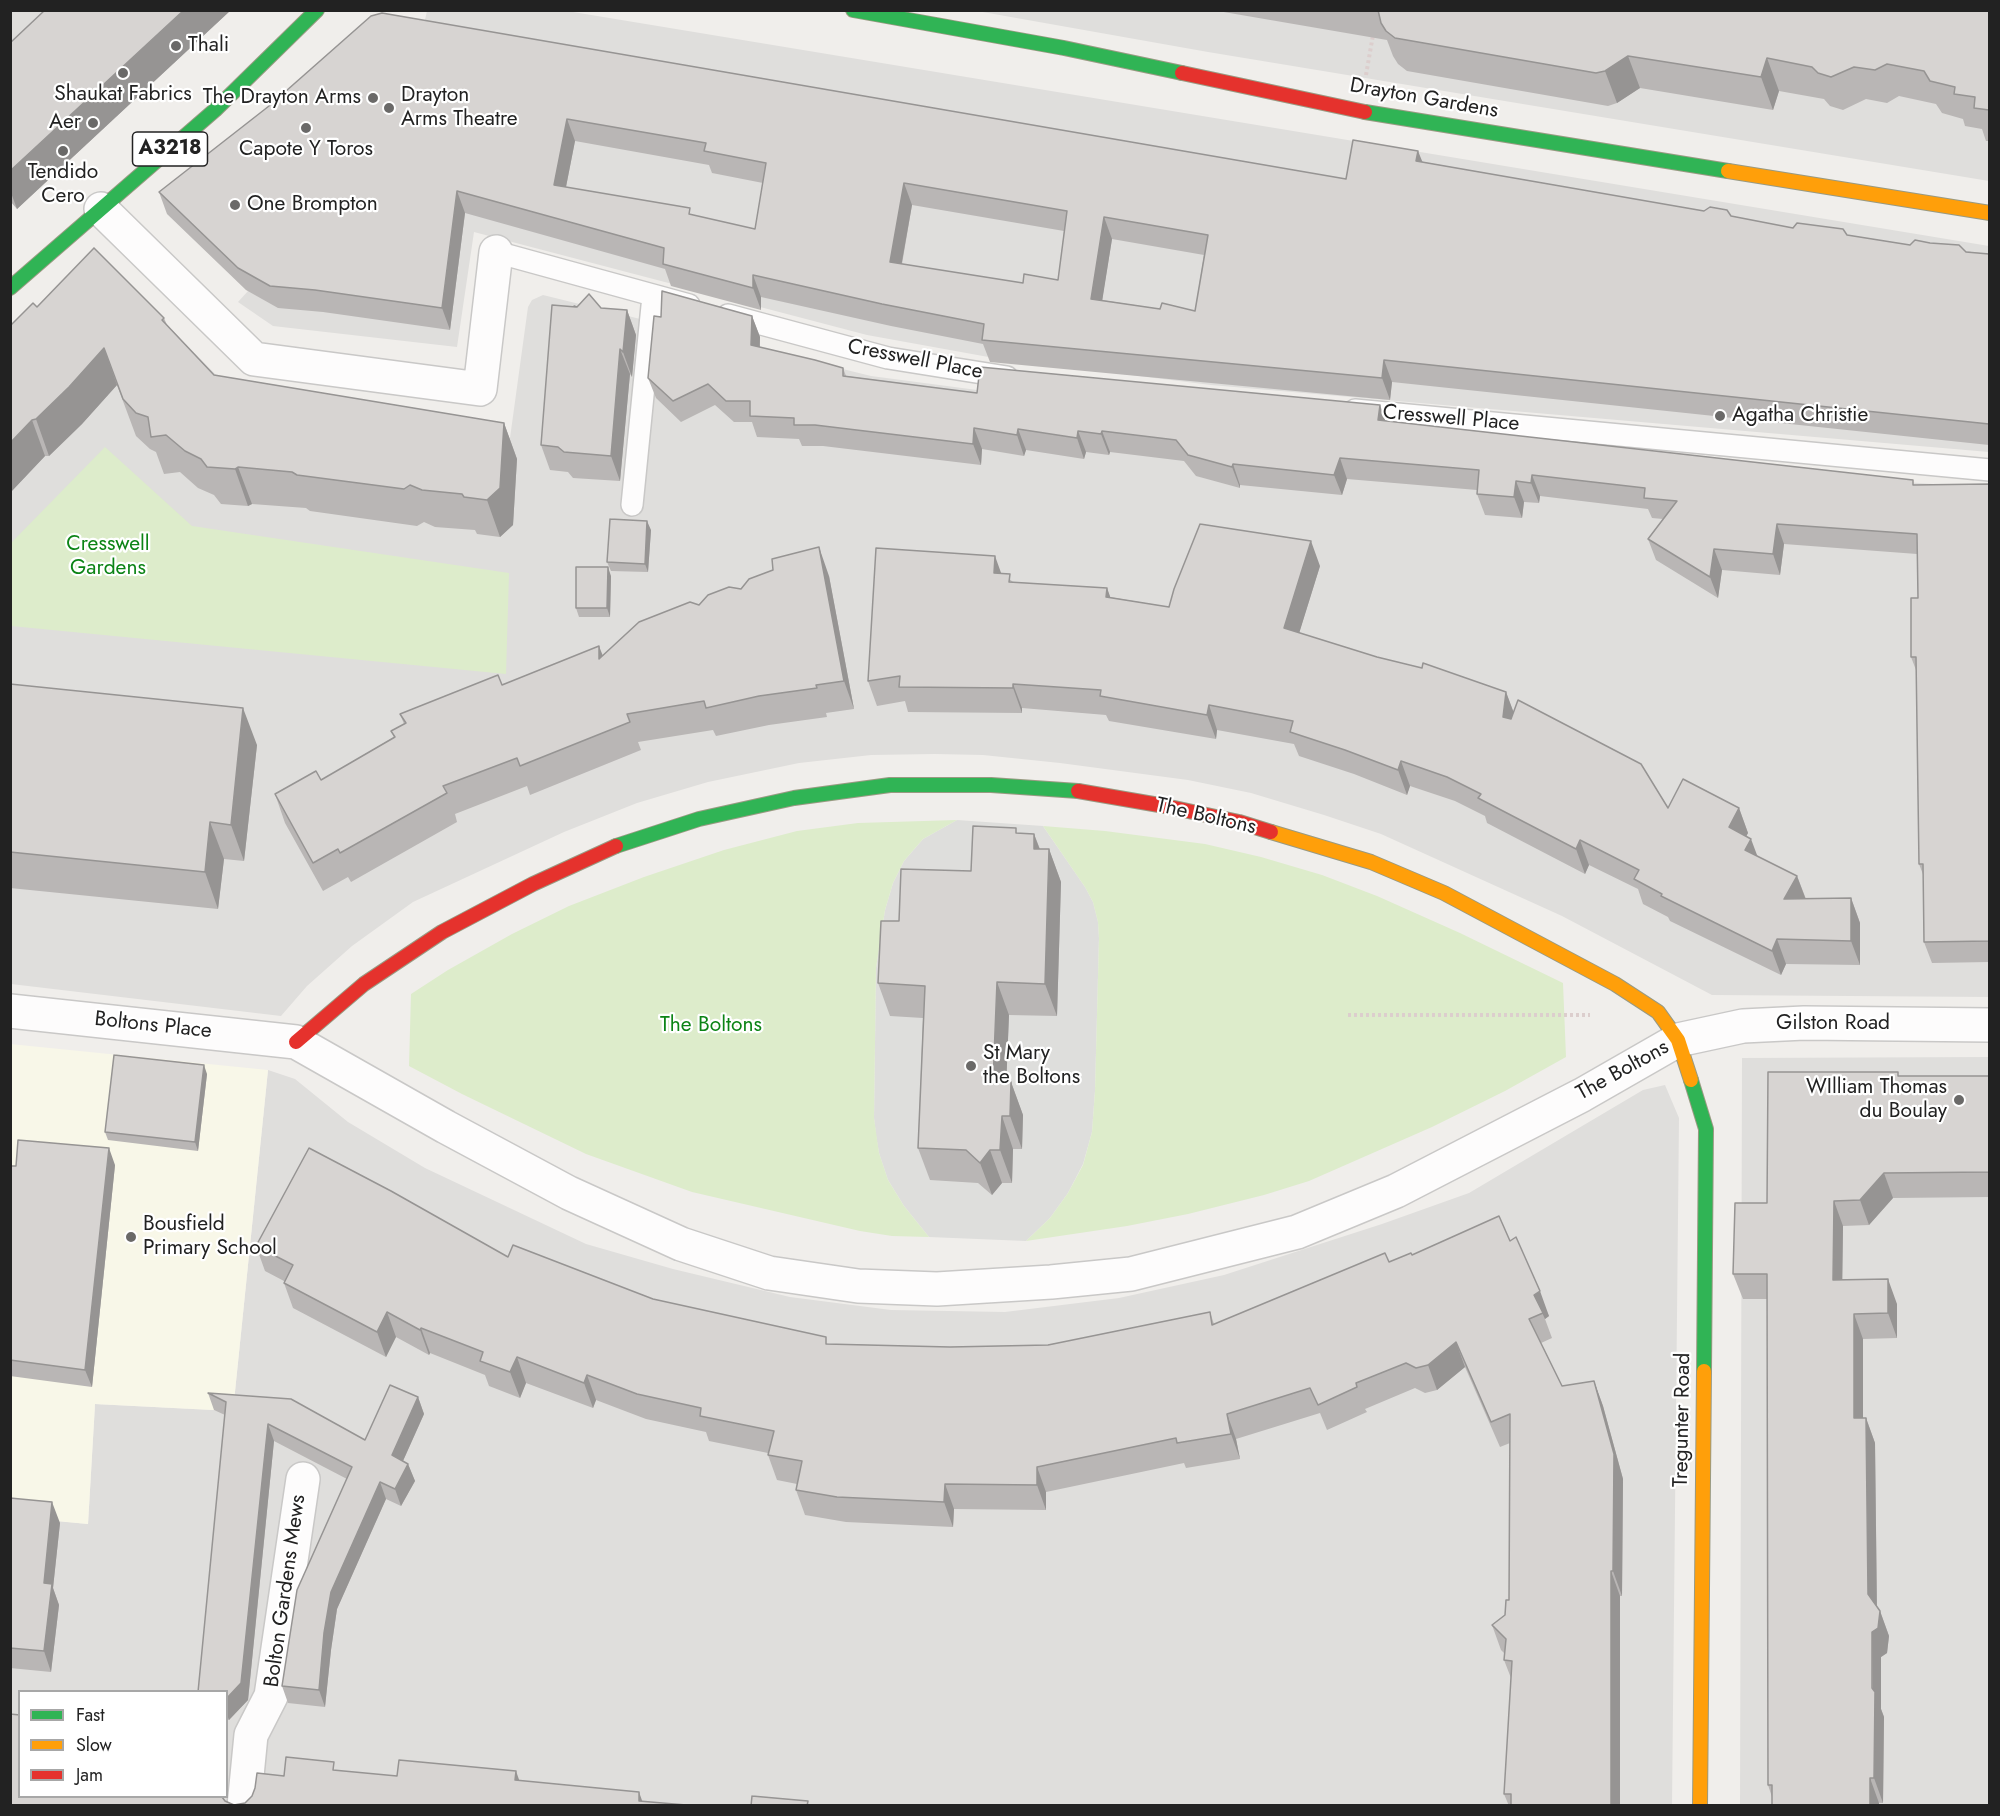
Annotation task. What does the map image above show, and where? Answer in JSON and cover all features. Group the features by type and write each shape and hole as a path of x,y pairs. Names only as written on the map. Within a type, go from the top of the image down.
{"street":[{"name":"A3218","path":"13,282 215,110 317,10"},
{"name":"Drayton Gardens","path":"854,10 1064,48 1359,111 1989,213"},
{"path":"101,209 254,359 480,389 495,252"},
{"name":"The Boltons","path":"890,785 991,785 1079,791 1239,822 1371,862 1444,893 1615,984 1658,1012 1678,1040 1591,1090 1417,1180 1297,1232 1131,1274 1051,1282 937,1289 858,1286 769,1273 681,1244 569,1193 296,1042 364,984 442,932 534,884 618,845 709,816 794,798 890,785"},
{"name":"Boltons Place","path":"10,1011 296,1042"},
{"name":"Gilston Road","path":"1678,1040 1743,1026 1794,1023 1989,1025"},
{"name":"Tregunter Road","path":"1678,1040 1706,1129 1700,1806"},
{"name":"Bolton Gardens Mews","path":"244,1806 251,1735 271,1696 303,1479"}],"lane":[{"name":"Cresswell Place","path":"495,252 888,358 988,375 1024,378"},
{"path":"632,505 653,296"},
{"name":"Cresswell Place","path":"1334,408 1989,470"}],"path":[{"path":"1359,111 1373,33"},
{"path":"1348,1015 1564,1015"}],"shaded area":[{"path":"11,11 91,11 11,86"},
{"path":"427,11 567,11 1989,246 1989,452 1211,385 994,358 867,335 474,232 457,347 273,326 238,302 360,168 393,164"},
{"path":"977,11 1989,11 1989,181 1208,52"},
{"path":"99,256 231,390 409,423 510,438 528,307 532,300 543,295 871,376 1038,398 1695,467 1989,488 1989,997 1712,995 1562,916 1381,834 1324,815 1251,793 1188,780 983,755 935,754 871,755 799,763 708,782 637,803 564,832 413,902 352,946 307,986 281,1016 11,984 11,339"},
{"path":"957,820 1043,826 1085,887 1093,902 1098,922 1095,1091 1092,1132 1083,1164 1068,1193 1050,1218 1026,1241 929,1237 904,1206 888,1180 876,1136 874,1118 876,968 885,910 893,883 904,861 923,839"},
{"name":"Bousfield Primary School","path":"10,1044 268,1070 233,1411 95,1404 88,1524 11,1517"},
{"path":"1989,1057 1989,1805 1740,1806 1742,1058"},
{"path":"268,1070 295,1079 348,1122 425,1168 586,1244 673,1269 790,1297 891,1310 1005,1312 1119,1298 1224,1275 1382,1224 1469,1193 1643,1090 1665,1085 1679,1118 1672,1805 11,1805 10,1516 88,1524 95,1404 233,1411"}],"green space":[{"name":"Cresswell Gardens","path":"105,447 192,526 509,573 506,674 11,626 11,543"},
{"name":"The Boltons","path":"957,820 923,839 904,861 893,883 885,910 876,968 874,1118 879,1153 888,1180 904,1206 929,1237 892,1236 860,1231 692,1192 586,1154 409,1066 411,994 512,934 569,906 724,850 797,831 858,823"},
{"path":"1043,826 1105,831 1205,844 1322,875 1377,896 1563,983 1566,1057 1505,1091 1432,1127 1309,1181 1188,1214 1127,1226 1026,1241 1050,1218 1068,1193 1083,1165 1092,1132 1095,1091 1098,922 1093,902 1085,887"}],"building":[{"path":"45,10 184,10 10,171 10,43"},
{"path":"1378,10 1989,10 1989,110 1974,108 1975,97 1954,94 1955,87 1930,81 1924,71 1887,64 1875,70 1854,67 1831,77 1818,73 1812,67 1767,58 1761,77 1628,56 1605,71 1596,73 1395,38 1386,31 1381,23"},
{"path":"382,13 1346,179 1353,140 1418,151 1416,161 1704,211 1710,207 1727,210 1731,216 1793,228 1797,223 1843,229 1847,235 1910,245 1915,240 1959,245 1966,252 1989,254 1989,424 1384,360 1382,378 982,340 984,324 753,275 753,288 663,264 664,248 457,191 442,308 270,286 238,268 159,192 269,106 371,16","holes":["567,119 706,143 704,151 766,163 755,229 689,214 690,208 554,185","904,183 1067,211 1058,280 1024,274 1023,283 890,262","1104,217 1208,235 1195,311 1162,303 1160,309 1091,299"]},
{"path":"94,248 164,318 162,320 214,375 504,423 500,488 487,500 464,497 462,494 422,490 410,485 404,489 297,475 292,472 238,467 235,469 207,467 201,459 185,451 166,435 151,437 148,417 136,413 123,399 104,348 69,387 10,443 10,326 33,303 37,307"},
{"path":"662,291 752,316 751,345 843,368 843,376 977,393 980,367 1380,405 1378,420 1913,480 1913,485 1989,484 1989,941 1924,942 1923,864 1919,864 1916,657 1911,657 1911,598 1918,598 1917,534 1777,524 1773,554 1714,549 1710,577 1648,539 1677,501 1644,498 1645,488 1532,475 1531,483 1516,481 1514,497 1477,494 1479,470 1340,458 1334,475 1233,464 1232,467 1188,455 1176,440 1102,431 1101,434 1078,431 1077,438 1018,429 1017,435 974,428 973,444 815,425 794,425 794,418 750,416 750,401 726,401 708,384 673,401 648,378 654,316 661,317"},
{"path":"589,294 601,308 627,310 623,352 620,349 611,456 564,452 558,447 541,445 552,305 577,307"},
{"path":"610,519 647,521 645,564 607,562"},
{"path":"1200,524 1311,541 1284,628 1377,657 1422,668 1423,663 1506,692 1503,717 1511,719 1518,700 1641,764 1668,808 1683,779 1739,808 1729,827 1751,839 1745,850 1797,876 1784,899 1851,898 1851,941 1777,939 1772,951 1661,896 1662,894 1634,879 1639,870 1580,840 1576,849 1478,798 1481,794 1447,777 1401,761 1398,770 1290,732 1293,721 1209,705 1207,715 1100,696 1101,690 1013,684 1013,688 899,687 900,676 868,681 876,548 995,556 994,573 1010,574 1009,582 1107,588 1106,597 1169,607"},
{"path":"819,547 844,681 706,708 704,701 627,714 630,722 520,766 517,758 443,786 447,793 340,853 338,849 313,863 275,794 316,771 321,780 395,737 391,731 406,723 400,714 498,675 502,685 599,646 599,659 639,622 690,602 699,605 708,595 729,587 741,589 749,579 773,570 772,559"},
{"path":"576,567 608,567 607,608 576,608"},
{"path":"10,684 243,708 231,825 210,822 205,872 10,852"},
{"name":"St Mary the Boltons","path":"973,826 1016,828 1016,833 1034,834 1034,849 1049,849 1045,984 997,982 993,1082 1011,1082 1010,1116 1002,1116 1000,1150 990,1150 980,1163 966,1150 918,1148 925,986 878,983 881,921 899,921 901,869 971,871"},
{"path":"114,1055 204,1065 195,1142 105,1132"},
{"path":"1768,1072 1898,1072 1898,1076 1989,1076 1989,1172 1884,1173 1860,1200 1834,1201 1833,1280 1888,1279 1888,1313 1854,1314 1854,1418 1866,1418 1868,1594 1880,1611 1878,1628 1872,1632 1872,1688 1875,1692 1874,1778 1870,1778 1870,1806 1772,1806 1772,1785 1768,1785 1767,1274 1733,1274 1735,1203 1767,1203"},
{"path":"18,1140 109,1148 85,1370 10,1360 10,1166 16,1166"},
{"path":"309,1148 508,1257 513,1245 653,1299 826,1337 826,1344 950,1347 1048,1345 1210,1312 1212,1325 1385,1253 1389,1262 1411,1253 1412,1255 1499,1216 1510,1241 1516,1237 1540,1291 1534,1295 1543,1313 1529,1319 1562,1386 1594,1381 1614,1454 1613,1571 1611,1571 1611,1806 1511,1806 1511,1794 1504,1794 1512,1661 1504,1660 1506,1639 1492,1625 1505,1615 1506,1600 1509,1600 1510,1414 1491,1422 1456,1342 1428,1365 1416,1368 1406,1363 1356,1383 1357,1387 1318,1405 1310,1388 1227,1414 1231,1434 1177,1443 1176,1438 1037,1467 1037,1485 945,1484 944,1502 837,1497 796,1490 802,1461 768,1455 774,1431 700,1416 701,1408 637,1394 587,1375 584,1383 517,1357 510,1372 480,1361 483,1352 421,1328 420,1330 387,1312 377,1332 284,1283 293,1265 256,1246"},
{"path":"390,1385 418,1397 392,1455 408,1464 395,1489 380,1482 331,1592 324,1633 319,1690 282,1686 297,1590 352,1467 268,1424 241,1683 228,1697 228,1690 198,1690 226,1402 208,1393 291,1399 365,1440"},
{"path":"10,1498 52,1502 44,1583 52,1584 44,1651 10,1648"},
{"path":"10,1714 18,1715 18,1798 223,1798 234,1805 245,1803 252,1796 257,1773 284,1776 286,1757 334,1762 333,1770 397,1776 399,1760 516,1771 515,1780 639,1792 639,1801 698,1806 10,1806"},
{"path":"752,1796 808,1801 807,1806 751,1806"}],"traffic: fast":[{"path":"10,288 215,110 317,10"},
{"path":"853,10 1064,48 1182,73"},
{"path":"1365,112 1728,171"},
{"path":"616,846 699,819 794,798 890,785 991,785 1078,791"},
{"path":"1691,1080 1706,1129 1704,1371"}],"traffic: slow":[{"path":"1728,171 1990,213"},
{"path":"1271,832 1371,862 1444,893 1615,984 1658,1012 1678,1040 1691,1080"},
{"path":"1700,1806 1704,1371"}],"traffic: jam":[{"path":"1182,73 1365,112"},
{"path":"1078,791 1165,806 1239,822 1271,832"},
{"path":"296,1042 364,984 442,932 533,884 616,846"}],"place":[{"name":"Thali","path":"176,46"},
{"name":"Shaukat Fabrics","path":"123,73"},
{"name":"The Drayton Arms","path":"373,98"},
{"name":"Drayton Arms Theatre","path":"389,108"},
{"name":"Aer","path":"93,123"},
{"name":"Capote Y Toros","path":"306,128"},
{"name":"Tendido Cero","path":"63,151"},
{"name":"One Brompton","path":"235,205"},
{"name":"Agatha Christie","path":"1720,416"},
{"name":"St Mary the Boltons","path":"971,1066"},
{"name":"WIlliam Thomas du Boulay","path":"1959,1100"},
{"name":"Bousfield Primary School","path":"131,1237"}]}
